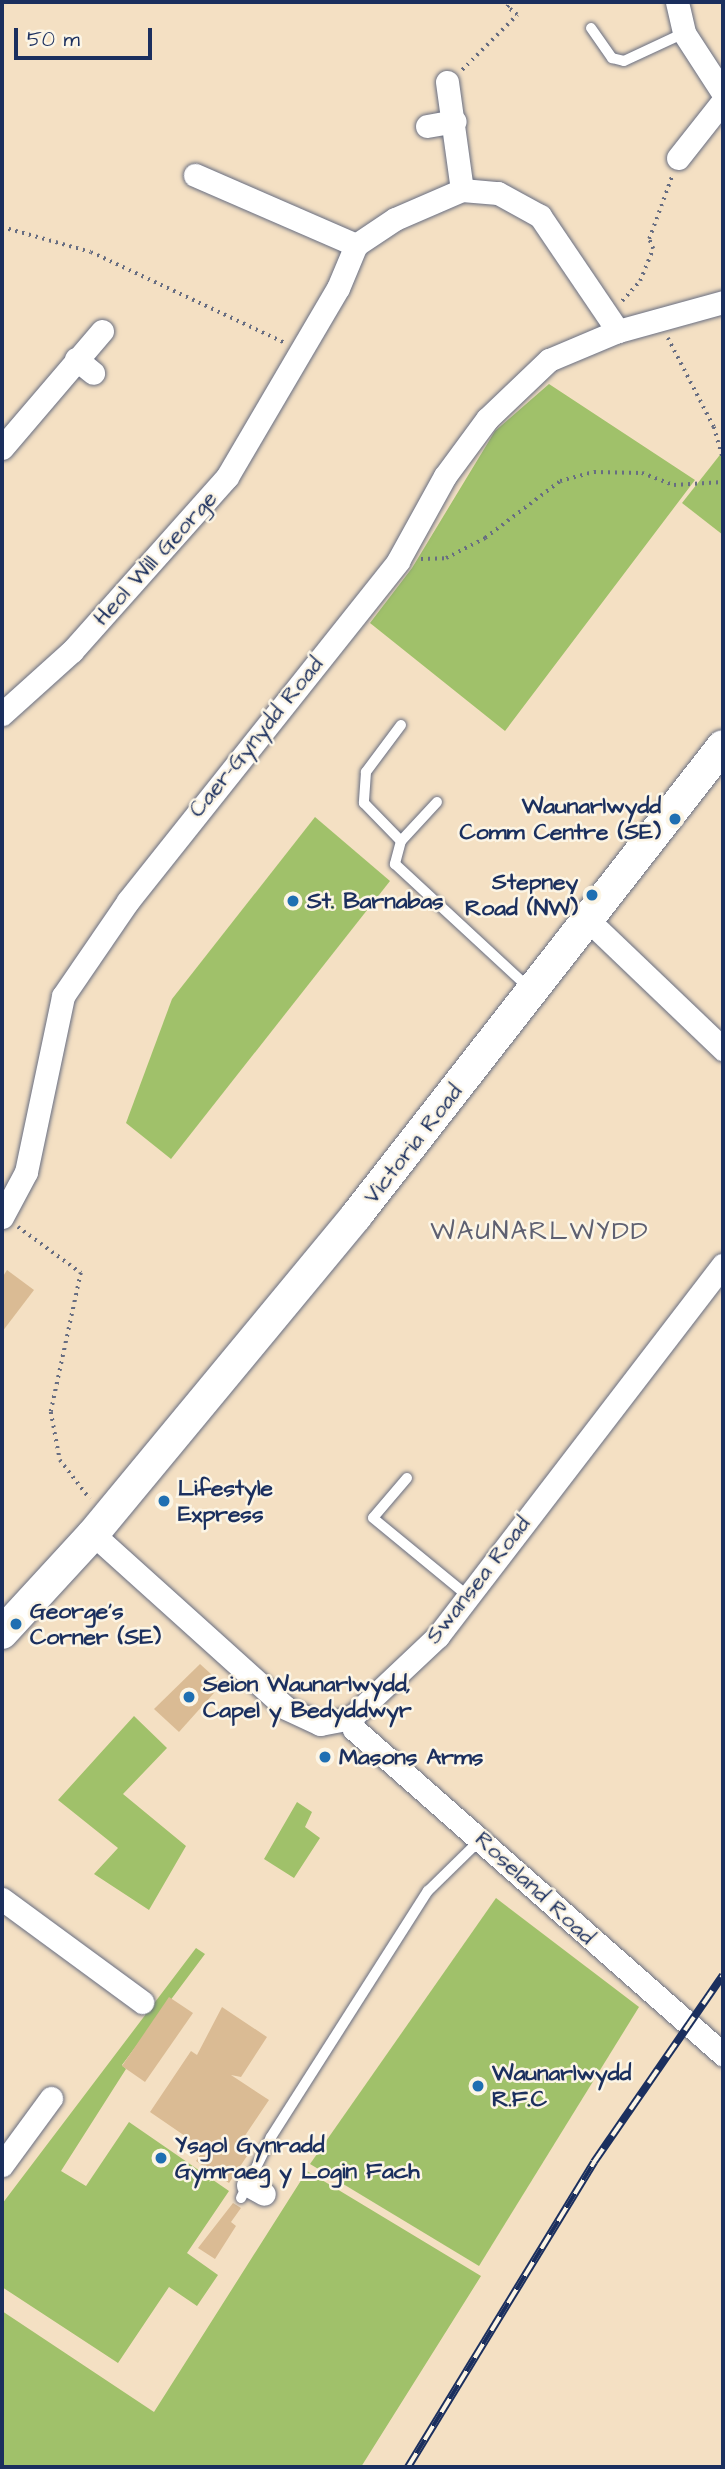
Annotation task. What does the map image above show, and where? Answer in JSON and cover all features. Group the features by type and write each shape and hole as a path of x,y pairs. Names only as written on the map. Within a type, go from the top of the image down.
{"main road":[{"name":"Victoria Road","path":"100,1526 533,991 723,746"},
{"path":"2,1633 100,1526"}],"street":[{"path":"677,2 684,33 723,93"},
{"path":"447,82 455,121 462,190"},
{"path":"678,158 723,101"},
{"path":"427,126 455,121"},
{"path":"195,175 356,245 395,219 462,190 498,193 540,216 612,323"},
{"name":"Heol Will George","path":"2,714 72,651 227,477 254,438 280,379 299,350 356,245"},
{"name":"Caer-Gynydd Road","path":"2,1216 26,1172 63,996 128,901 398,561 445,476 487,419 549,360 612,323 661,320 723,302"},
{"path":"2,448 85,366 102,331"},
{"path":"588,920 723,1049"},
{"name":"Swansea Road","path":"351,1718 438,1636 723,1265"},
{"path":"100,1526 286,1708 320,1724 351,1718"},
{"name":"Roseland Road","path":"351,1718 354,1729 482,1838 723,2054"},
{"path":"2,1899 133,1988"},
{"path":"4,2157 51,2098"}],"lane":[{"path":"592,28 612,58 624,61 684,33"},
{"path":"401,725 370,764 361,792 369,811 401,841"},
{"path":"437,802 401,841 395,864 533,991"},
{"path":"407,1478 373,1518 468,1596"},
{"path":"251,2193 271,2137 428,1891 482,1838"}],"path":[{"path":"447,82 517,15 507,7 511,2"},
{"path":"612,323 640,281 678,158"},
{"path":"2,227 91,252 299,350"},
{"path":"661,320 714,427 723,459"},
{"path":"398,561 446,558 485,538 561,481 594,472 642,473 674,485 723,482"},
{"path":"2,1216 81,1273 51,1412 60,1460 100,1526"}],"green space":[{"path":"549,384 695,480 505,731 370,623 412,568 495,431"},
{"path":"723,451 723,535 682,503"},
{"path":"315,817 390,881 171,1159 126,1123 172,999"},
{"path":"134,1716 167,1748 123,1794 186,1846 149,1910 94,1874 118,1848 58,1800"},
{"path":"297,1802 312,1812 305,1827 320,1838 294,1878 264,1859"},
{"name":"Waunarlwydd R.F.C","path":"496,1898 639,2007 479,2266 310,2164"},
{"path":"196,1948 205,1954 122,2065 126,2069 61,2171 86,2186 129,2122 229,2191 187,2253 218,2275 197,2306 169,2287 118,2363 2,2287 2,2204"},
{"path":"307,2171 481,2276 361,2467 2,2467 2,2311 154,2412"}],"building":[{"path":"7,1270 34,1290 2,1332 2,1278"},
{"name":"Seion Waunarlwydd, Capel y Bedyddwyr","path":"200,1664 222,1684 179,1732 154,1709"},
{"path":"169,1997 193,2013 145,2082 122,2066"},
{"path":"222,2007 267,2037 241,2077 231,2075 269,2100 242,2140 253,2147 229,2183 196,2161 204,2149 150,2112 191,2051 197,2055"},
{"path":"233,2203 241,2208 231,2222 236,2226 215,2259 198,2248"}],"railway":[{"path":"408,2467 594,2162 723,1975"}],"place":[{"name":"Waunarlwydd Comm Centre (SE)","path":"675,819"},
{"name":"Stepney Road (NW)","path":"592,895"},
{"name":"St. Barnabas","path":"293,901"},
{"name":"Lifestyle Express","path":"164,1501"},
{"name":"George's Corner (SE)","path":"16,1624"},
{"name":"Seion Waunarlwydd, Capel y Bedyddwyr","path":"189,1697"},
{"name":"Masons Arms","path":"325,1757"},
{"name":"Waunarlwydd R.F.C","path":"478,2086"},
{"name":"Ysgol Gynradd Gymraeg y Login Fach","path":"161,2158"}],"district":[{"name":"WAUNARLWYDD","path":"540,1232"}]}
